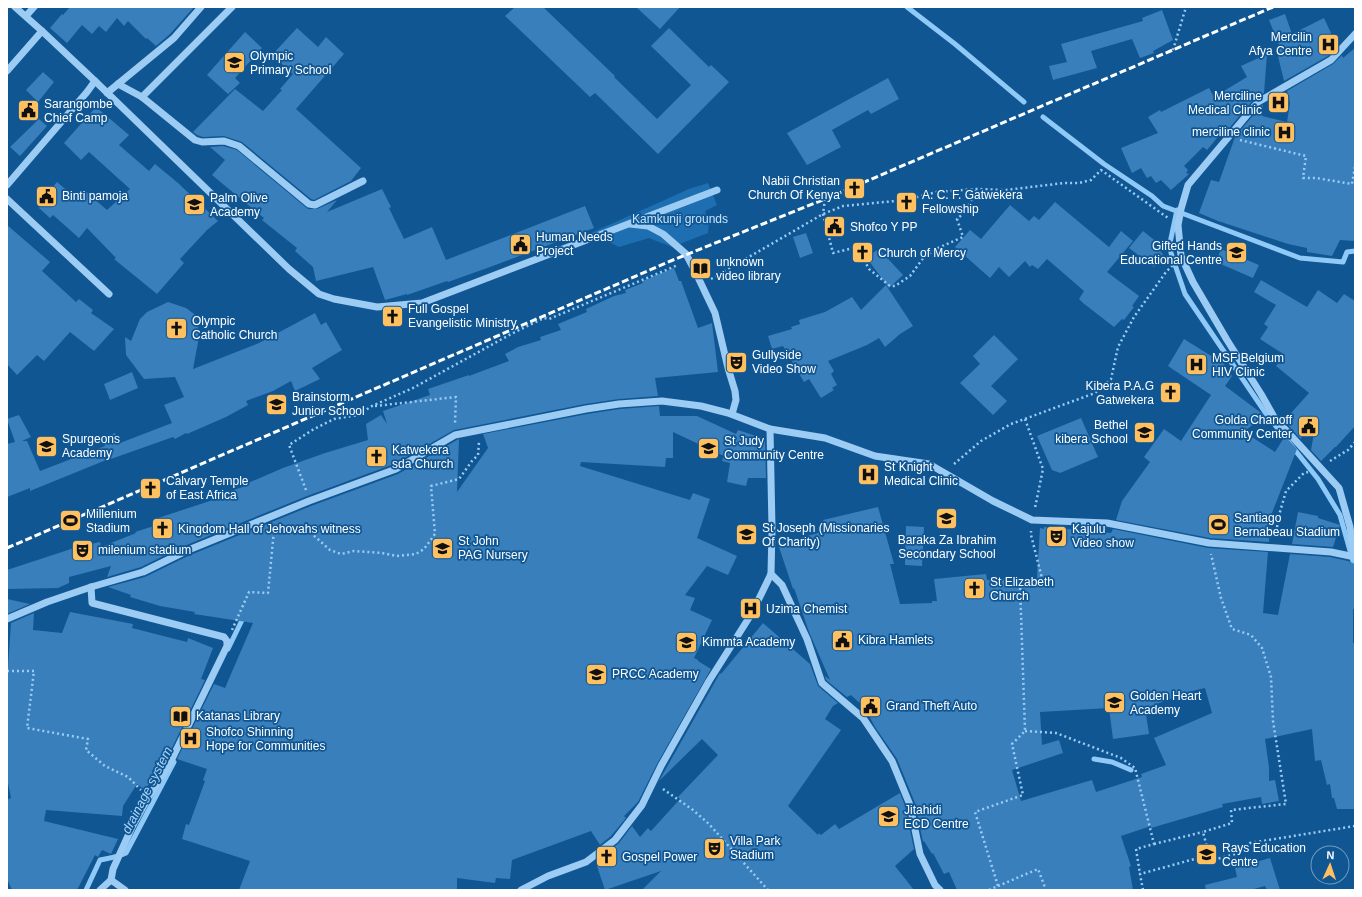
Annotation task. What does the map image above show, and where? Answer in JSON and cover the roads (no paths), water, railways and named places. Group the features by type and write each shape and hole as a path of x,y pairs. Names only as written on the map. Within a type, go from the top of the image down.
{"street":[{"path":"15,7 95,81 289,269 319,294 334,299 377,307 422,303 716,190"},
{"path":"26,16 34,7"},
{"path":"107,93 174,38 201,7"},
{"path":"142,97 232,7"},
{"path":"7,71 42,31"},
{"path":"7,619 47,602 143,572 186,551 309,500 396,469 455,435 586,409 619,404 662,401 701,406 732,414 770,429 825,438 875,456 929,464 993,502 1032,520 1106,523 1209,543 1331,552 1354,557 1350,527 1339,488 1274,418 1193,282 1181,256 1178,225 1188,185 1258,102 1331,60 1355,34"},
{"path":"7,185 95,81"},
{"path":"118,84 142,97 195,140 202,142 224,141 239,146 309,204 315,205 363,181"},
{"path":"7,199 109,294"},
{"path":"628,224 648,226 663,234 686,254 715,313 728,368 737,397 732,414"},
{"path":"521,890 548,876 586,862 615,840 642,805 653,782 709,681 752,612 771,574 772,528 770,429"},
{"path":"771,574 782,585 807,639 822,683 863,718 892,761 910,805 920,854 935,885 940,890"},
{"path":"91,587 92,603 224,637 227,641 227,646 170,763 132,827 113,869 111,880 100,890"},
{"path":"111,880 125,890"}],"waterway":[{"path":"907,7 955,44 1024,102"},
{"path":"1043,117 1104,164 1152,196 1163,206 1300,258 1343,262 1347,252 1355,251"},
{"path":"1177,210 1170,243 1171,253 1185,294 1267,415 1318,479 1340,515 1355,565"},
{"name":"drainage system","path":"228,649 244,616"},
{"name":"drainage system","path":"1094,759 1112,762 1131,770"},
{"name":"drainage system","path":"86,890 100,860 126,853 174,762"}],"railway":[{"path":"7,548 673,260 825,199 1273,7"}],"place":[{"name":"Mercilin Afya Centre","path":"1328,44"},
{"name":"Olympic Primary School","path":"235,63"},
{"name":"Merciline Medical Clinic","path":"1278,103"},
{"name":"Sarangombe Chief Camp","path":"28,111"},
{"name":"merciline clinic","path":"1285,132"},
{"name":"Nabii Christian Church Of Kenya","path":"855,188"},
{"name":"Binti pamoja","path":"47,196"},
{"name":"A. C. F. Gatwekera Fellowship","path":"906,202"},
{"name":"Palm Olive Academy","path":"194,205"},
{"name":"Shofco Y PP","path":"834,227"},
{"name":"Human Needs Project","path":"521,244"},
{"name":"Church of Mercy","path":"863,253"},
{"name":"Gifted Hands Educational Centre","path":"1237,253"},
{"name":"unknown video library","path":"700,269"},
{"name":"Full Gospel Evangelistic Ministry","path":"392,316"},
{"name":"Olympic Catholic Church","path":"176,328"},
{"name":"Gullyside Video Show","path":"737,362"},
{"name":"MSF Belgium HIV Clinic","path":"1197,365"},
{"name":"Kibera P.A.G Gatwekera","path":"1170,393"},
{"name":"Brainstorm Junior School","path":"276,404"},
{"name":"Golda Chanoff Community Center","path":"1308,427"},
{"name":"Bethel kibera School","path":"1144,432"},
{"name":"Spurgeons Academy","path":"46,446"},
{"name":"St Judy Community Centre","path":"709,448"},
{"name":"Katwekera sda Church","path":"376,457"},
{"name":"St Knight Medical Clinic","path":"868,474"},
{"name":"Calvary Temple of East Africa","path":"151,488"},
{"name":"Baraka Za Ibrahim Secondary School","path":"947,519"},
{"name":"Millenium Stadium","path":"70,521"},
{"name":"Santiago Bernabeau Stadium","path":"1218,525"},
{"name":"Kingdom Hall of Jehovahs witness","path":"163,529"},
{"name":"St Joseph (Missionaries Of Charity)","path":"747,535"},
{"name":"Kajulu Video show","path":"1057,536"},
{"name":"St John PAG Nursery","path":"442,548"},
{"name":"milenium stadium","path":"82,550"},
{"name":"St Elizabeth Church","path":"975,589"},
{"name":"Uzima Chemist","path":"750,609"},
{"name":"Kibra Hamlets","path":"843,640"},
{"name":"Kimmta Academy","path":"686,642"},
{"name":"PRCC Academy","path":"596,674"},
{"name":"Golden Heart Academy","path":"1114,703"},
{"name":"Grand Theft Auto","path":"871,706"},
{"name":"Katanas Library","path":"181,716"},
{"name":"Shofco Shinning Hope for Communities","path":"191,739"},
{"name":"Jitahidi ECD Centre","path":"889,817"},
{"name":"Villa Park Stadium","path":"715,848"},
{"name":"Rays Education Centre","path":"1206,855"},
{"name":"Gospel Power","path":"606,857"}],"park label":[{"name":"Kamkunji grounds","path":"680,219"}]}
